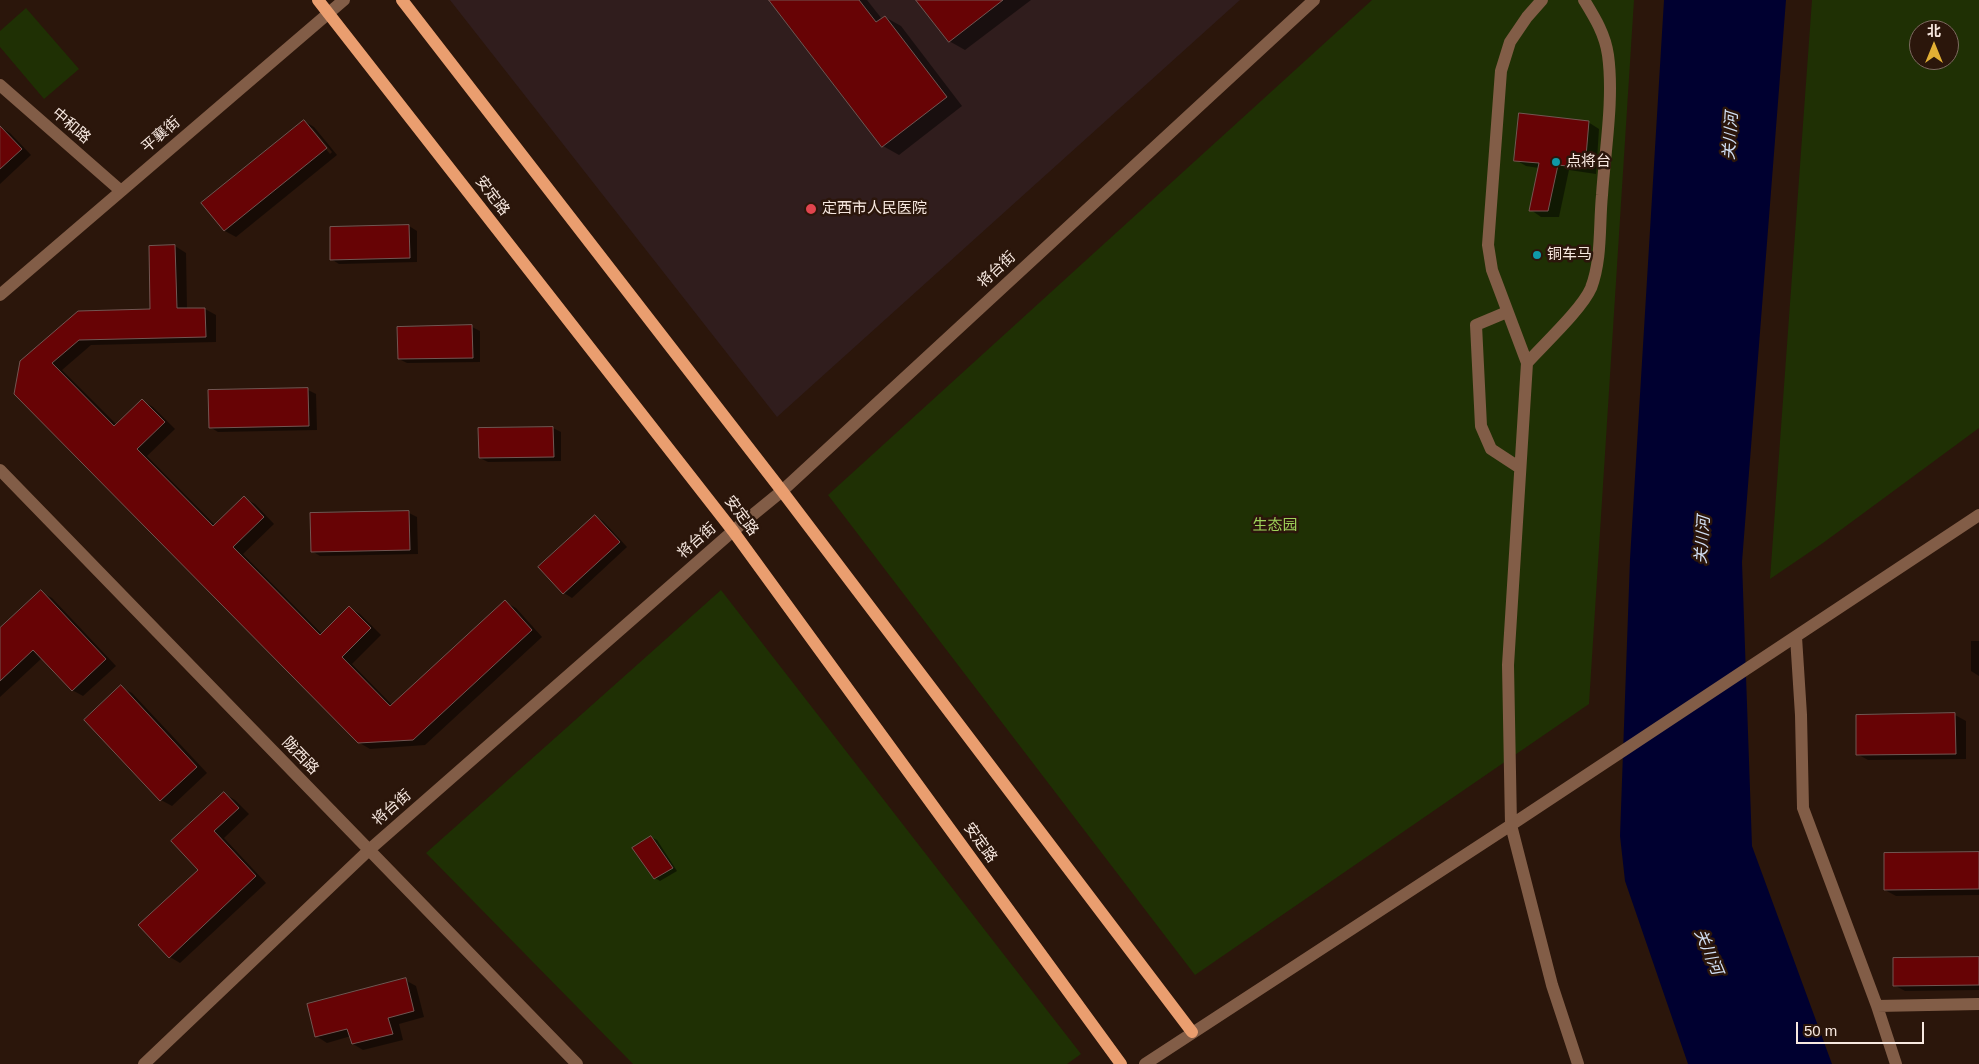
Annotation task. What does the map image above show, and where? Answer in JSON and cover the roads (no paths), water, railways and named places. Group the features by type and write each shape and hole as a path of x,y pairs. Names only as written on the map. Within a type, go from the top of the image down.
{"main road":[{"name":"安定路","path":"318,0 733,531 1121,1064"},
{"path":"402,0 782,491 1192,1032"}],"street":[{"name":"平襄街","path":"0,296 327,12 344,0"},
{"name":"将台街","path":"144,1064 369,850 733,531 782,491 1314,0"},
{"path":"1542,0 1527,17 1510,42 1500,71 1488,245 1492,270 1527,363 1508,665 1511,825 1552,985 1578,1064"},
{"path":"1527,363 1573,313 1590,290 1599,262 1599,234 1610,82 1608,53 1600,26 1584,0"},
{"name":"中和路","path":"0,85 121,191"},
{"path":"1508,312 1476,325 1481,426 1491,449 1520,468"},
{"name":"陇西路","path":"0,470 577,1064"},
{"path":"1144,1064 1511,825 1979,515"},
{"path":"1796,637 1801,715 1803,808 1877,1006 1896,1064"},
{"path":"1877,1006 1979,1004"}],"water":[{"name":"关川河","path":"1664,0 1786,0 1742,562 1752,846 1832,1064 1688,1064 1625,881 1620,836 1630,559"}],"place":[{"name":"点将台","path":"1556,162"},
{"name":"定西市人民医院","path":"811,209"},
{"name":"铜车马","path":"1537,255"}],"park label":[{"name":"生态园","path":"1275,526"}]}
